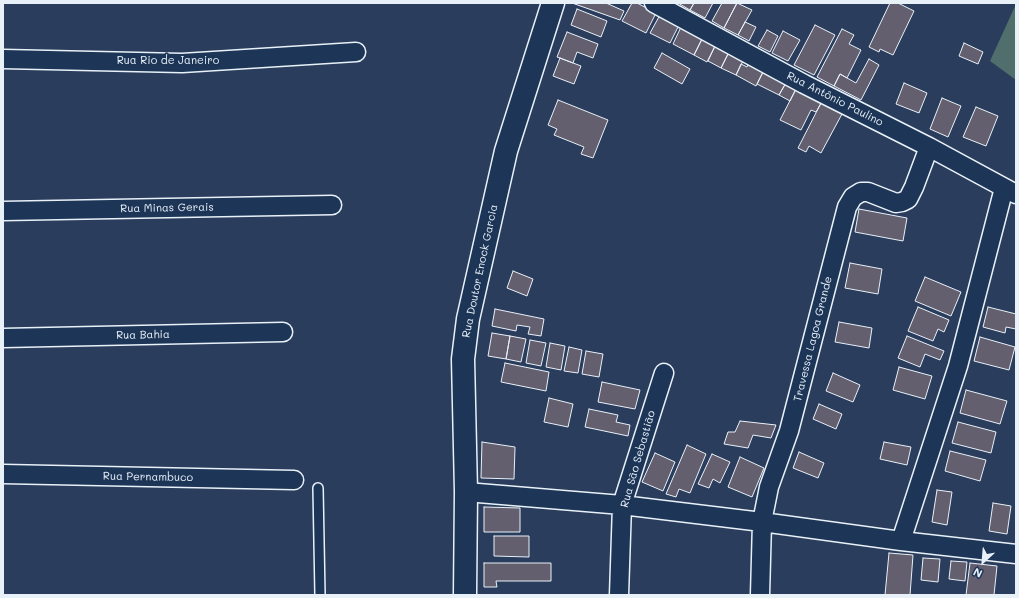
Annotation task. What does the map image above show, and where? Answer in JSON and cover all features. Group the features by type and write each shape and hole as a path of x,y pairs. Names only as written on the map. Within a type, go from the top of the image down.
{"street":[{"name":"Rua Doutor Enock Garcia","path":"465,595 466,492 463,359 468,319 506,151 553,3"},
{"name":"Rua Antônio Paulino","path":"654,3 804,84 929,147 1010,191"},
{"name":"Rua Rio de Janeiro","path":"3,59 182,64 356,52"},
{"name":"Travessa Lagoa Grande","path":"760,595 762,522 769,487 789,431 847,207 853,197 861,192 868,192 896,203 908,199 929,147"},
{"path":"901,541 958,366 1010,191"},
{"name":"Rua Minas Gerais","path":"3,211 332,205"},
{"name":"Rua Bahia","path":"3,338 283,332"},
{"name":"Rua São Sebastião","path":"619,595 622,505 664,373"},
{"name":"Rua Pernambuco","path":"3,474 294,480"},
{"path":"466,492 622,505 901,541 1016,554"}],"lane":[{"path":"318,488 320,595"}],"green space":[{"path":"1016,4 1016,80 990,61"}],"building":[{"path":"572,3 606,3 624,11 620,20"},
{"path":"632,3 637,3 656,13 646,33 622,21"},
{"path":"678,3 694,3 690,10"},
{"path":"694,3 713,3 705,18 690,10"},
{"path":"722,3 737,3 724,28 712,21"},
{"path":"737,3 752,10 738,35 724,28"},
{"path":"890,3 898,3 914,11 893,55 880,49 879,52 869,47"},
{"path":"577,9 607,21 601,37 571,25"},
{"path":"660,15 679,25 670,43 650,33"},
{"path":"745,22 756,27 749,41 738,35"},
{"path":"815,25 835,35 814,75 794,65"},
{"path":"681,27 703,37 694,55 673,44"},
{"path":"842,29 854,35 849,44 861,50 847,78 840,74 834,86 817,77"},
{"path":"767,30 778,36 770,52 758,46"},
{"path":"783,31 800,40 788,61 772,53"},
{"path":"567,32 598,44 593,58 577,52 573,63 557,57"},
{"path":"703,37 716,44 707,62 694,55"},
{"path":"964,43 983,52 978,64 959,56"},
{"path":"716,44 729,52 721,68 708,61"},
{"path":"729,52 744,59 736,75 721,68"},
{"path":"662,53 690,69 682,84 654,68"},
{"path":"560,58 581,66 574,84 553,76"},
{"path":"869,59 879,65 861,100 834,86 840,74 856,83"},
{"path":"749,62 764,70 756,86 736,75 741,64 747,67"},
{"path":"764,70 787,81 779,95 757,84"},
{"path":"787,81 797,87 790,101 779,95"},
{"path":"904,83 927,93 919,113 896,104"},
{"path":"797,87 823,100 816,112 811,110 801,130 780,120"},
{"path":"942,98 961,106 948,137 930,129"},
{"path":"558,100 608,120 593,158 581,154 584,147 554,135 557,129 548,125"},
{"path":"821,103 842,114 821,153 809,146 806,152 798,148"},
{"path":"976,107 998,116 986,146 963,137"},
{"path":"859,209 907,218 903,241 855,232"},
{"path":"850,263 882,269 878,294 845,288"},
{"path":"513,271 533,279 527,296 507,288"},
{"path":"925,277 961,292 951,316 915,301"},
{"path":"918,307 949,320 944,332 938,329 933,341 908,331"},
{"path":"988,307 1016,314 1016,329 1006,327 1005,333 983,327"},
{"path":"495,309 544,319 541,336 528,334 530,327 517,325 516,331 492,326"},
{"path":"839,322 872,328 869,348 835,342"},
{"path":"492,333 510,336 506,359 488,356"},
{"path":"510,336 526,339 521,362 506,359"},
{"path":"907,336 944,351 940,360 925,354 920,367 898,358"},
{"path":"980,337 1015,347 1009,370 974,361"},
{"path":"530,340 546,343 541,366 526,363"},
{"path":"550,343 565,346 561,370 546,367"},
{"path":"569,347 582,350 578,373 564,371"},
{"path":"586,351 603,354 599,377 582,374"},
{"path":"505,363 549,372 546,391 501,382"},
{"path":"899,367 932,376 925,399 893,390"},
{"path":"833,373 860,385 853,402 826,391"},
{"path":"602,382 640,390 635,409 598,402"},
{"path":"966,390 1007,401 1000,424 960,413"},
{"path":"549,398 573,404 568,427 544,422"},
{"path":"819,404 842,414 836,429 813,419"},
{"path":"589,409 618,415 616,422 630,425 628,436 585,427"},
{"path":"740,421 776,425 771,438 753,435 748,448 724,444 728,432 735,432"},
{"path":"958,422 996,432 991,453 952,443"},
{"path":"482,442 515,447 514,479 481,478"},
{"path":"884,442 911,447 907,465 880,459"},
{"path":"687,445 706,454 690,493 679,489 676,497 666,494"},
{"path":"950,451 986,460 980,481 945,471"},
{"path":"799,452 824,463 818,478 793,468"},
{"path":"655,453 675,462 663,491 642,482"},
{"path":"712,454 730,462 720,483 713,479 709,488 698,484"},
{"path":"740,457 764,468 752,497 728,487"},
{"path":"937,490 952,492 947,525 932,522"},
{"path":"993,503 1011,506 1007,534 989,531"},
{"path":"484,507 520,508 520,532 484,532"},
{"path":"494,536 529,536 529,557 494,556"},
{"path":"889,553 913,555 910,595 885,595"},
{"path":"923,558 940,559 938,582 921,580"},
{"path":"951,561 967,562 965,581 949,579"},
{"path":"484,563 551,563 551,581 496,581 497,587 484,587"},
{"path":"970,563 997,566 994,595 966,595"}]}
